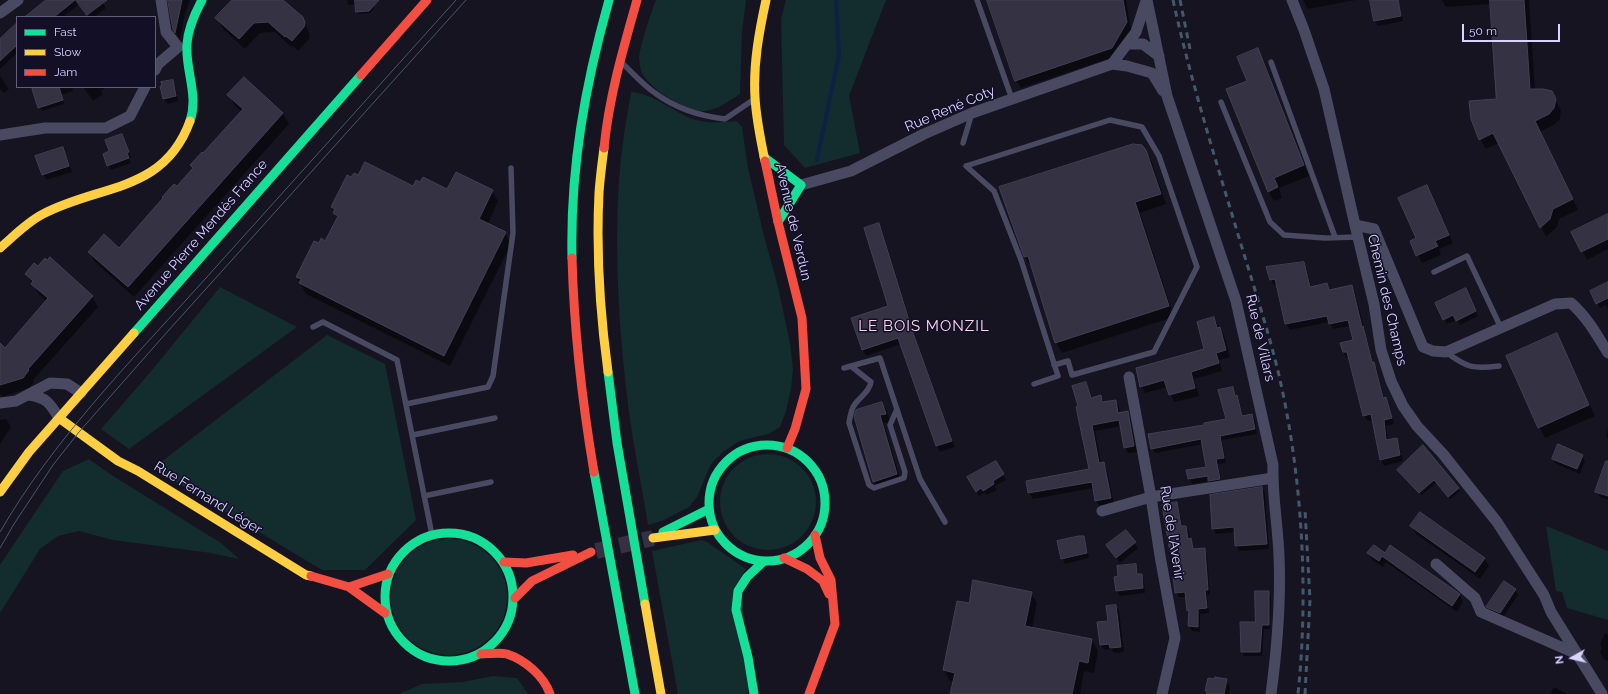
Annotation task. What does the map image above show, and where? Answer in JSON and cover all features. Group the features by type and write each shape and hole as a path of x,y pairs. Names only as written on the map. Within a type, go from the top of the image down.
{"main road":[{"path":"130,172 142,167 155,158 166,147 181,119 185,101 178,48 181,30 192,0"},
{"path":"0,248 43,214 66,204 147,175 161,165 173,153 190,122 194,101 187,48 189,32 202,0"},
{"name":"Avenue Pierre Mendès France","path":"0,492 29,452 81,392 427,0"},
{"path":"608,0 589,73 578,142 572,206 572,273 576,336 586,422 635,694"},
{"path":"637,0 619,61 606,127 599,193 599,260 602,326 617,443 661,694"},
{"name":"Avenue de Verdun","path":"766,0 757,52 755,98 764,157 778,222 802,318 806,389 795,429 787,448"},
{"path":"764,157 801,185 778,222"},
{"path":"0,236 24,216 39,207 62,196 98,184"},
{"name":"Rue Fernand Léger","path":"59,418 118,461 138,471 306,575 349,588 385,613"},
{"path":"768,444 787,448 802,456 814,469 822,484 825,502 823,519 815,535 807,545 796,553 784,558 764,561 744,557 728,546 715,530 709,509 710,489 712,483 718,471 731,456 748,447 768,444"},
{"path":"709,509 652,538 715,530"},
{"path":"515,598 509,572 504,562 484,543 468,535 450,532 432,535 416,542 402,553 388,574 385,613 402,641 417,653 435,660 454,662 481,654 506,654 533,668 548,688 550,694"},
{"path":"809,694 835,624 831,580 820,558 815,535"},
{"path":"481,654 491,647 505,631 515,598 532,581 591,552 526,563 504,562"},
{"path":"784,558 807,569 823,581 834,605"},
{"path":"754,694 748,657 736,610 738,591 747,577 764,561"},
{"path":"349,588 388,574"}],"street":[{"path":"0,13 18,0"},
{"path":"156,68 158,64 178,48 166,32 161,0"},
{"path":"1112,64 1136,32 1146,0"},
{"name":"Rue de Villars","path":"1146,0 1167,96 1236,301 1274,464 1273,478 1279,557 1277,647 1271,694"},
{"name":"Chemin des Champs","path":"1292,0 1324,89 1357,237 1374,304 1379,339 1391,381 1404,406 1417,426 1443,454 1497,522 1544,595 1551,612 1602,694"},
{"path":"1128,44 1143,44 1159,56"},
{"name":"Rue René Coty","path":"801,185 851,171 924,134 972,113 1112,64 1152,72 1167,96"},
{"path":"0,135 45,128 106,128 130,116 144,88"},
{"path":"1355,225 1374,228 1423,347 1446,352 1556,304 1571,303 1580,311 1608,353"},
{"name":"Rue de l'Avenir","path":"1129,377 1151,497 1174,638 1162,694"},
{"path":"0,403 16,401 50,383 67,384 81,392"},
{"path":"28,395 40,397 50,404 59,418"},
{"path":"1102,511 1151,497 1273,478"},
{"path":"1436,564 1475,598 1481,612 1577,654"}],"lane":[{"path":"977,0 1012,99"},
{"path":"619,61 655,93 677,107 708,117 725,119 755,98"},
{"path":"1271,62 1335,237"},
{"path":"1220,102 1270,222 1284,235 1325,238 1357,237"},
{"path":"963,143 972,113"},
{"path":"1034,384 1058,376 1054,365 1021,260 994,191 966,166 1110,120 1142,127 1159,156 1198,267 1154,352 1072,375 1068,361 1054,365"},
{"path":"406,404 488,387 493,376 512,233 511,168"},
{"path":"1434,272 1467,256 1501,328"},
{"path":"313,327 323,322 397,360 432,535"},
{"path":"1446,352 1466,366 1478,369 1499,366"},
{"path":"844,368 880,358 920,479 945,522"},
{"path":"852,367 871,382 870,389 854,405 849,423 869,485 874,488 904,478 905,472 890,425 897,409"},
{"path":"413,436 495,418"},
{"path":"424,496 491,482"}],"green space":[{"path":"656,0 746,0 742,31 740,94 717,108 701,111 676,102 651,85 641,71 639,59 648,21"},
{"path":"786,0 886,0 849,96 860,153 805,168 784,145 781,19"},
{"path":"631,92 648,96 696,120 712,122 737,121 742,127 748,168 778,287 790,343 793,369 791,389 786,411 780,427 768,434 739,441 723,452 711,464 697,497 689,507 662,521 648,525 629,412 618,296 617,237 619,179 622,146"},
{"path":"220,287 297,327 129,449 101,429 147,376"},
{"path":"327,335 385,364 416,520 365,570 322,570 153,468"},
{"path":"768,454 786,458 802,468 812,484 816,502 812,520 802,536 786,546 768,550 750,546 734,536 724,520 720,502 724,484 734,468 750,458"},
{"path":"89,459 110,474 221,543 239,559 211,553 113,540 79,531 58,536 40,549 0,613 0,565 63,471"},
{"path":"1546,526 1608,551 1608,620 1567,608 1562,592 1556,591"},
{"path":"449,539 471,543 481,548 490,556 498,565 503,575 507,597 503,619 498,629 490,638 481,646 471,651 449,655 427,651 417,646 408,638 400,629 395,619 391,597 395,575 400,565 408,556 417,548 427,543"},
{"path":"701,540 707,542 746,569 741,577 748,694 678,694 652,551"},
{"path":"493,676 517,678 528,694 399,694 422,684 463,682"}],"building":[{"path":"46,0 75,0 55,16 26,16"},
{"path":"76,0 107,0 87,15"},
{"path":"168,0 182,0 175,33 173,29"},
{"path":"232,0 283,0 303,17 305,23 304,27 292,41 286,36 285,37 268,22 254,23 239,39 215,18"},
{"path":"355,0 379,0 369,11 356,12"},
{"path":"987,0 1123,0 1127,22 1112,48 1015,81"},
{"path":"1370,0 1398,0 1401,16 1374,21"},
{"path":"1490,0 1524,0 1530,89 1552,91 1556,99 1554,108 1549,114 1535,121 1573,199 1553,209 1550,219 1540,228 1493,133 1479,140 1471,119 1469,101 1496,99"},
{"path":"16,24 16,46 0,61 0,39"},
{"path":"1258,48 1304,165 1274,178 1278,187 1268,192 1226,89 1247,81 1237,57"},
{"path":"244,77 283,113 128,287 88,252 104,234 119,248 174,184 177,186 193,168 190,165 243,109 227,95"},
{"path":"173,80 176,96 163,99 160,86 162,86 161,82"},
{"path":"59,88 63,100 38,108 32,89"},
{"path":"122,134 129,152 127,153 129,158 107,166 103,154 109,151 105,140"},
{"path":"1133,144 1142,145 1146,150 1161,194 1135,202 1169,306 1055,343 1028,256 1024,257 999,187"},
{"path":"63,147 69,166 42,175 35,156"},
{"path":"365,162 413,186 416,180 420,182 423,177 447,189 456,172 493,190 479,219 506,232 444,356 299,283 301,279 296,277 314,241 319,243 321,238 325,241 338,216 333,213 335,209 331,207 347,175 351,177 354,173 358,175"},
{"path":"1427,185 1449,235 1435,241 1438,246 1416,256 1410,241 1416,238 1398,198"},
{"path":"1608,214 1608,239 1581,252 1571,232"},
{"path":"879,223 912,330 952,441 936,446 898,338 862,350 851,318 888,306 864,228"},
{"path":"50,257 93,296 28,369 29,370 23,378 0,385 0,343 5,348 48,298 31,284 33,281 25,274 34,263 38,266 45,258 47,260"},
{"path":"1304,262 1310,287 1327,283 1329,290 1352,285 1372,362 1374,362 1383,398 1386,397 1392,418 1384,420 1386,440 1397,438 1400,455 1380,460 1371,414 1363,416 1347,352 1343,352 1340,343 1353,340 1348,320 1329,324 1327,316 1285,324 1275,279 1270,280 1266,267"},
{"path":"1608,282 1608,298 1596,304 1590,291"},
{"path":"1466,288 1476,311 1456,321 1453,315 1443,320 1435,303"},
{"path":"1214,317 1217,328 1220,327 1226,350 1216,353 1219,363 1191,372 1195,388 1169,395 1164,380 1140,387 1136,368 1204,349 1197,322"},
{"path":"1557,333 1589,405 1538,428 1506,356"},
{"path":"1086,382 1091,398 1101,395 1102,402 1116,400 1118,413 1128,411 1134,446 1124,448 1119,420 1092,425 1099,463 1104,462 1111,498 1095,501 1092,482 1028,493 1026,481 1089,469 1076,407 1078,406 1072,386"},
{"path":"1233,387 1235,396 1237,395 1242,416 1252,414 1255,429 1220,436 1224,458 1216,459 1220,479 1208,481 1208,476 1188,479 1186,470 1206,467 1201,439 1151,449 1148,434 1204,425 1204,423 1226,419 1218,390"},
{"path":"882,402 886,414 880,415 897,474 873,482 854,416 856,410"},
{"path":"1558,444 1583,455 1577,469 1552,459"},
{"path":"1423,445 1459,488 1448,497 1434,480 1419,493 1397,470"},
{"path":"996,461 1004,474 993,481 994,484 983,491 981,488 976,492 967,477"},
{"path":"1606,461 1608,461 1608,496 1595,492"},
{"path":"1262,487 1267,544 1235,546 1234,527 1212,529 1210,495"},
{"path":"1177,502 1181,526 1186,526 1188,539 1191,538 1193,549 1205,548 1208,590 1205,590 1207,608 1198,609 1198,627 1188,626 1189,610 1187,611 1185,592 1175,593 1173,577 1182,576 1179,551 1170,552 1162,505"},
{"path":"1420,512 1485,558 1475,572 1410,526"},
{"path":"1126,530 1136,542 1116,558 1106,545"},
{"path":"1084,536 1087,553 1061,559 1057,541"},
{"path":"1374,545 1385,553 1390,545 1460,594 1452,606 1382,556 1379,561 1367,553"},
{"path":"1136,564 1137,574 1142,574 1143,588 1116,591 1114,577 1118,576 1117,566"},
{"path":"973,580 1032,592 1025,626 1092,639 1088,663 1079,661 1072,694 950,694 955,673 943,670 957,601 969,603"},
{"path":"1504,581 1516,589 1500,613 1486,607"},
{"path":"1255,591 1269,591 1269,625 1262,625 1260,652 1241,652 1240,622 1255,622"},
{"path":"1116,605 1121,647 1110,648 1109,644 1100,645 1097,622 1108,621 1106,606"},
{"path":"1215,677 1227,679 1224,694 1206,694 1207,691 1205,691 1208,678 1215,679"}],"waterway":[{"path":"817,160 839,55 836,0"}],"tunnel":[{"path":"596,551 653,538"}],"tram line":[{"path":"0,532 43,467 92,405 456,0"},
{"path":"0,548 53,465 79,432 466,0"}],"railway":[{"path":"1173,0 1204,121 1269,338 1286,410 1298,491 1303,573 1303,614 1298,694"},
{"path":"1180,0 1190,49"},
{"path":"1305,510 1310,600 1305,694"}],"traffic: fast":[{"path":"190,121 193,102 187,44 192,21 202,0"},
{"path":"572,258 572,225 576,160 586,96 600,32 609,0"},
{"path":"134,333 361,75"},
{"path":"764,157 801,185 778,222"},
{"path":"608,372 617,443 645,604"},
{"path":"767,445 789,449 808,462 821,481 825,503 821,525 808,544 789,557 767,561 745,557 726,544 713,525 709,503 713,481 726,462 745,449 767,445"},
{"path":"594,472 635,694"},
{"path":"663,532 709,509"},
{"path":"455,533 479,540 490,547 499,556 508,572 512,584 513,597 512,610 506,627 499,638 490,647 479,654 462,660 443,661 419,654 408,647 399,638 392,627 386,610 385,591 392,567 399,556 408,547 419,540 436,534 455,533"},
{"path":"754,694 748,657 736,610 738,591 747,577 764,561"}],"traffic: slow":[{"path":"765,161 760,138 756,105 755,73 757,48 766,0"},
{"path":"0,248 37,217 65,204 128,183 147,174 164,162 179,144 190,121"},
{"path":"604,148 599,193 598,260 608,372"},
{"path":"0,492 29,452 134,333"},
{"path":"59,418 118,461 138,471 306,575 311,576"},
{"path":"653,538 715,530"},
{"path":"645,604 661,694"}],"traffic: jam":[{"path":"361,75 427,0"},
{"path":"604,148 613,92 637,0"},
{"path":"765,161 778,222 802,318 806,389 795,429 787,448"},
{"path":"572,258 579,365 594,472"},
{"path":"809,694 835,624 831,580 820,558 815,535"},
{"path":"515,598 532,581 591,552"},
{"path":"504,562 526,563 573,555"},
{"path":"784,558 807,569 823,581 829,594"},
{"path":"349,587 388,574"},
{"path":"311,576 349,587 385,613"},
{"path":"481,654 504,653 520,660 539,675 550,694"}],"district":[{"name":"LE BOIS MONZIL","path":"924,326"}]}
